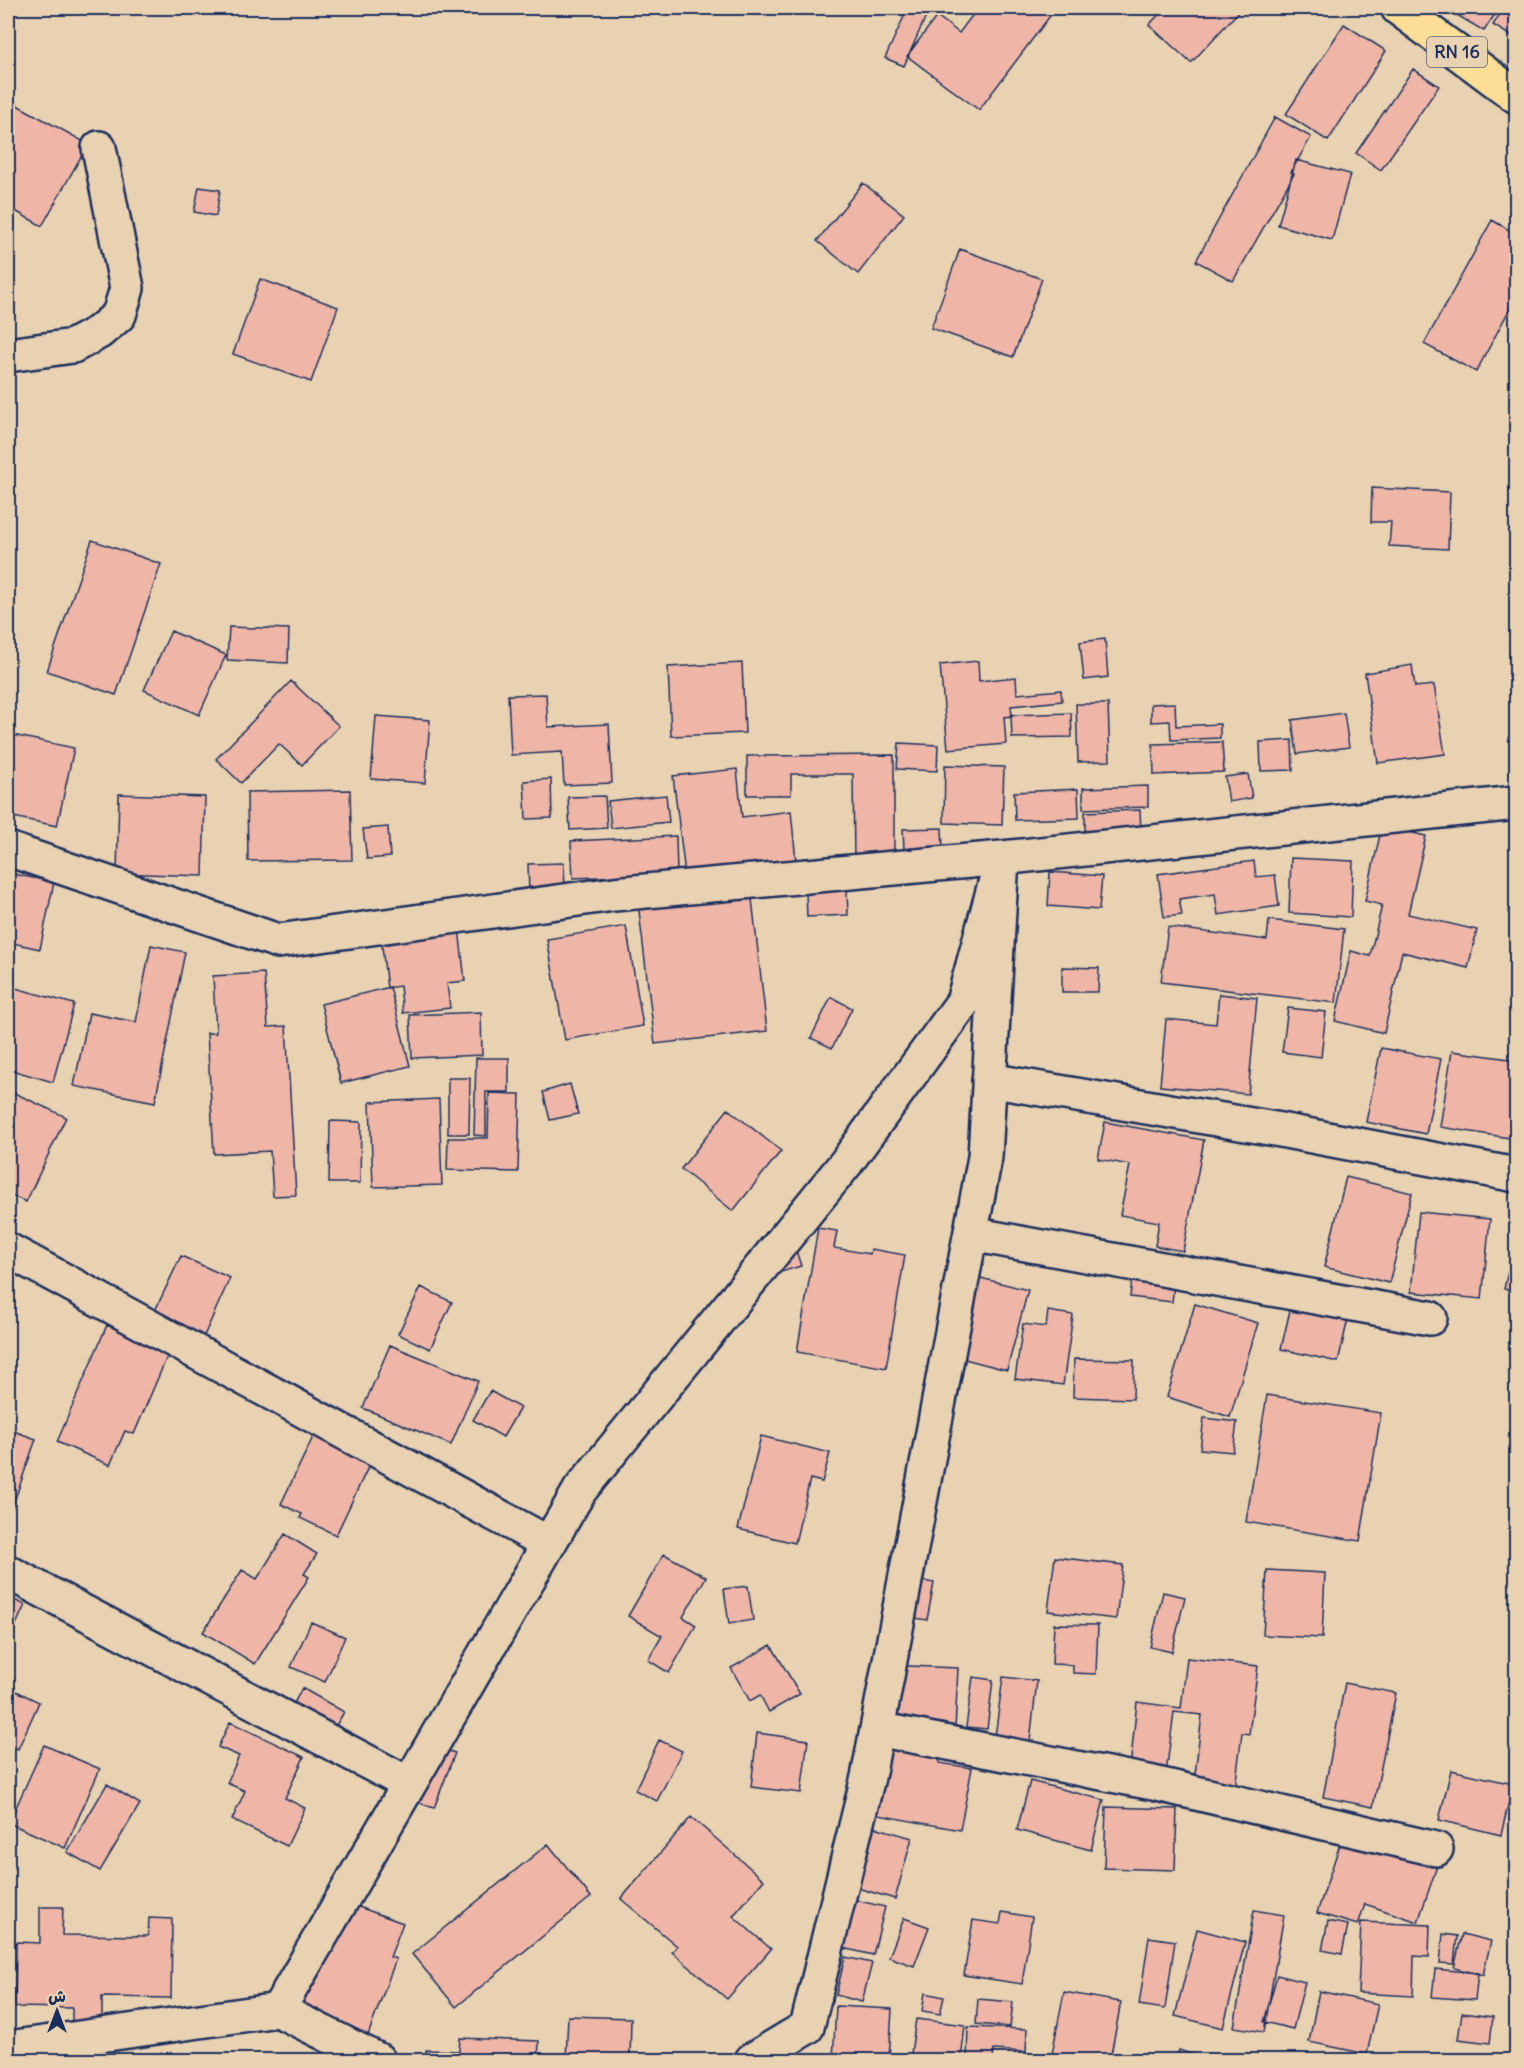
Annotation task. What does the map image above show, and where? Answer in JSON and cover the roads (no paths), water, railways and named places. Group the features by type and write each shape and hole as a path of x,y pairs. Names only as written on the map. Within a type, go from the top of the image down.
{"main road":[{"name":"RN 16","path":"1398,8 1516,96"}],"street":[{"path":"8,355 73,346 99,332 119,315 127,288 99,148"},
{"path":"8,849 278,941 614,894 1002,858 1516,803"},
{"path":"752,2061 807,2027 865,1789 985,1157 1002,858"},
{"path":"278,2010 580,1490 846,1163 963,1002 1002,858"},
{"path":"989,1080 1275,1129 1516,1175"},
{"path":"970,1234 1430,1318"},
{"path":"8,1250 548,1544"},
{"path":"8,1572 409,1784"},
{"path":"877,1729 1153,1783 1436,1849"},
{"path":"8,2048 278,2010 378,2061"}]}
